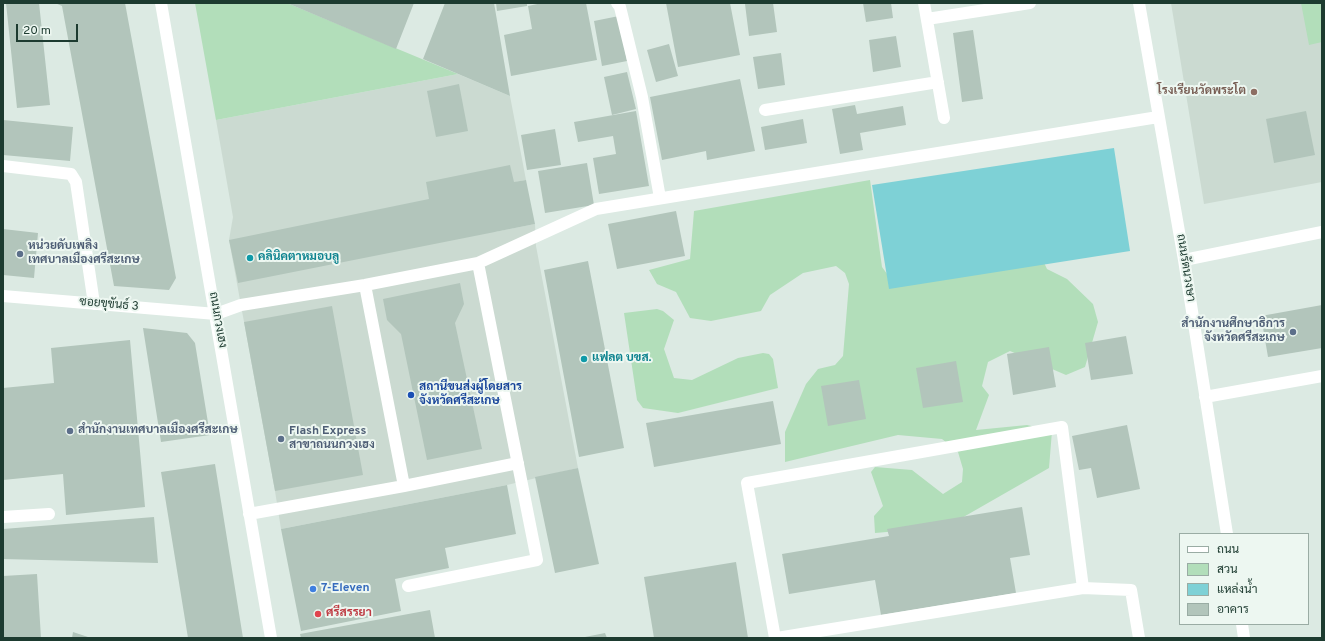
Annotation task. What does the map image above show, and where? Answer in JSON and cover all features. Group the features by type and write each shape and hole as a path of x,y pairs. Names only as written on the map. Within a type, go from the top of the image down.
{"street":[{"name":"ถนนกวงเฮง","path":"161,3 271,638"},
{"path":"617,3 620,7 642,97 660,198"},
{"path":"924,3 944,118"},
{"path":"927,19 1030,3"},
{"name":"ถนนรัตนวงษา","path":"1139,3 1184,260 1227,533"},
{"path":"765,110 938,82"},
{"path":"216,314 241,305 365,285 478,263 596,209 1158,117"},
{"path":"3,166 71,174 76,182 94,304"},
{"path":"1184,260 1322,232"},
{"path":"408,586 537,560 478,263"},
{"path":"365,285 404,486"},
{"name":"ซอยขุขันธ์ 3","path":"3,296 216,314"},
{"path":"1205,397 1322,376"},
{"path":"1083,588 1062,427 747,483 776,638 1083,588 1131,590 1139,638"},
{"path":"250,514 404,486 518,463"},
{"path":"3,517 49,514"},
{"path":"1242,625 1244,638"}],"shaded area":[{"name":"โรงเรียนวัดพระโต","path":"1171,3 1322,3 1322,182 1204,204"},
{"name":"สถานีขนส่งผู้โดยสาร จังหวัดศรีสะเกษ","path":"458,74 510,96 526,180 486,188 494,232 535,224 536,246 578,468 507,485 281,529 229,240 233,217 216,120"}],"green space":[{"path":"195,3 287,3 458,74 216,120"},
{"path":"1301,3 1322,3 1322,42 1309,45"},
{"path":"870,180 882,267 893,282 1039,252 1047,269 1067,279 1093,304 1098,322 1085,367 1066,375 1010,351 988,362 982,386 989,395 976,430 1027,425 1052,431 1049,468 946,527 875,533 874,516 883,506 871,472 875,467 912,470 943,494 962,482 963,469 958,452 942,439 898,435 785,462 785,432 806,384 818,369 835,365 843,356 849,284 845,273 836,266 803,273 770,295 761,311 711,321 690,318 676,292 657,284 649,270 690,259 694,211"},
{"path":"657,309 663,311 674,320 664,349 674,378 692,380 738,358 763,353 769,354 773,359 778,388 678,413 643,408 637,400 624,313"}],"water":[{"path":"1114,148 1130,251 889,289 872,185"}],"building":[{"path":"6,3 39,3 50,105 17,108"},
{"path":"55,3 125,3 176,278 169,290 114,286 62,6"},
{"path":"287,3 414,3 396,49"},
{"path":"445,3 494,3 510,96 423,59"},
{"path":"496,3 527,3 527,6 497,11"},
{"path":"542,3 586,3 597,60 511,76 504,35 532,29 528,6"},
{"path":"666,3 730,3 740,55 678,67"},
{"path":"773,3 777,32 749,36 745,4"},
{"path":"863,3 891,3 893,18 866,22"},
{"path":"619,16 627,61 602,66 594,21"},
{"path":"973,30 983,99 962,102 953,33"},
{"path":"896,36 901,67 873,72 869,40"},
{"path":"669,44 678,76 656,82 647,50"},
{"path":"781,53 785,85 758,89 753,57"},
{"path":"627,72 636,109 612,115 604,77"},
{"path":"740,79 755,151 707,160 706,151 662,160 650,97"},
{"path":"459,84 468,131 436,137 427,91"},
{"path":"855,105 857,114 903,106 906,125 860,133 863,150 840,154 832,109"},
{"path":"636,111 649,186 599,194 593,158 616,154 613,136 578,142 574,122"},
{"path":"1306,111 1315,155 1274,163 1266,119"},
{"path":"803,119 807,143 765,150 761,127"},
{"path":"3,120 73,127 70,161 3,155"},
{"path":"555,129 561,165 527,170 521,135"},
{"path":"587,163 594,205 545,213 538,171"},
{"path":"510,165 514,182 526,180 535,224 238,283 229,240 429,199 426,182"},
{"path":"676,211 685,256 617,269 608,224"},
{"name":"หน่วยดับเพลิง เทศบาลเมืองศรีสะเกษ","path":"3,229 38,233 34,278 3,275"},
{"name":"แฟลต บขส.","path":"588,261 624,448 579,457 544,270"},
{"path":"460,283 464,304 455,323 482,449 427,460 401,334 387,320 383,299"},
{"name":"สำนักงานศึกษาธิการ จังหวัดศรีสะเกษ","path":"1322,305 1322,348 1268,357 1261,316"},
{"path":"332,306 363,475 275,491 244,322"},
{"path":"143,328 187,333 195,343 210,435 161,442"},
{"path":"1126,336 1133,374 1091,380 1085,343"},
{"name":"สำนักงานเทศบาลเมืองศรีสะเกษ","path":"130,340 145,507 66,515 63,474 3,480 3,388 54,383 51,348"},
{"path":"1049,347 1056,387 1013,395 1007,354"},
{"path":"956,361 963,402 923,408 916,368"},
{"path":"859,380 866,419 828,426 821,386"},
{"path":"773,401 781,444 654,467 646,423"},
{"path":"1127,425 1140,489 1097,498 1091,468 1079,470 1072,436"},
{"path":"215,464 243,638 188,638 161,472"},
{"path":"578,468 599,564 555,573 535,477"},
{"path":"507,485 516,534 445,548 449,568 395,579 401,611 301,631 281,529"},
{"path":"1022,507 1030,555 1010,558 1016,593 881,615 875,580 789,594 782,554 889,536 887,529"},
{"path":"154,517 158,563 3,559 3,529"},
{"path":"736,562 748,638 654,638 644,577"},
{"path":"37,574 41,638 3,638 3,576"},
{"path":"430,610 435,638 301,638 300,634"},
{"path":"73,632 91,638 72,638"},
{"path":"605,633 607,638 585,638 585,637"}],"place":[{"name":"โรงเรียนวัดพระโต","path":"1254,92"},
{"name":"หน่วยดับเพลิง เทศบาลเมืองศรีสะเกษ","path":"20,254"},
{"name":"คลินิคตาหมอบลู","path":"250,258"},
{"name":"สำนักงานศึกษาธิการ จังหวัดศรีสะเกษ","path":"1293,332"},
{"name":"แฟลต บขส.","path":"584,359"},
{"name":"สถานีขนส่งผู้โดยสาร จังหวัดศรีสะเกษ","path":"411,395"},
{"name":"สำนักงานเทศบาลเมืองศรีสะเกษ","path":"70,431"},
{"name":"Flash Express สาขาถนนกวงเฮง","path":"281,439"},
{"name":"7-Eleven","path":"313,589"},
{"name":"ศรีสรรยา","path":"318,614"}]}
